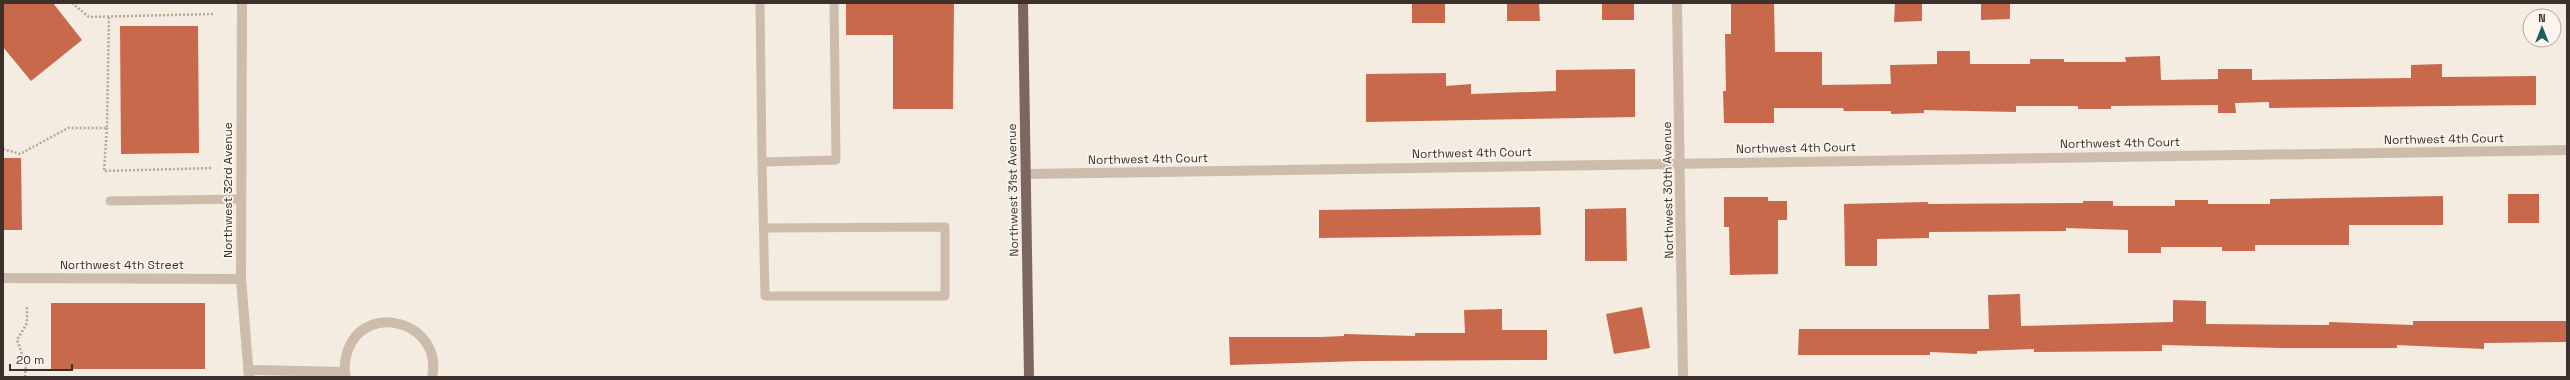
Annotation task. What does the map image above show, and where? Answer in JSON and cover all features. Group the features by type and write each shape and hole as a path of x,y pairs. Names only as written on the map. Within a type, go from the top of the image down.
{"main road":[{"name":"Northwest 31st Avenue","path":"1023,3 1030,377"}],"street":[{"name":"Northwest 32rd Avenue","path":"242,3 241,278 249,374"},
{"name":"Northwest 30th Avenue","path":"1677,3 1681,163 1683,377"},
{"name":"Northwest 4th Court","path":"1026,174 2567,150"},
{"name":"Northwest 4th Street","path":"3,278 241,278"},
{"path":"249,374 345,375 345,359 350,346 358,334 370,326 385,322 400,323 414,329 425,340 432,354 434,368 432,377"}],"lane":[{"path":"760,3 765,296 945,296 945,227 764,228"},
{"path":"762,162 836,160 834,3"},
{"path":"110,200 241,200"}],"path":[{"path":"72,3 89,17 213,14"},
{"path":"109,16 107,128 104,171 213,168"},
{"path":"3,149 20,154 68,128 107,128"},
{"path":"24,377 26,365 17,340 27,322 27,305"}],"building":[{"path":"3,3 53,3 82,40 31,81 3,47"},
{"path":"846,3 954,3 953,109 893,109 893,35 846,35"},
{"path":"1412,3 1445,3 1445,23 1412,23"},
{"path":"1507,3 1539,3 1540,21 1507,21"},
{"path":"1602,3 1634,3 1634,20 1602,20"},
{"path":"1731,3 1774,3 1775,52 1822,52 1822,85 1891,84 1890,65 1937,64 1937,51 1970,51 1970,64 2030,64 2030,59 2064,59 2064,62 2126,62 2125,57 2160,56 2161,80 2218,79 2218,69 2252,69 2252,80 2411,78 2411,65 2442,64 2442,77 2536,76 2536,105 2269,108 2269,102 2235,103 2236,113 2218,113 2218,105 2111,106 2111,109 2078,109 2078,106 2016,106 2016,112 1924,110 1924,113 1891,114 1891,111 1844,111 1843,108 1774,108 1774,123 1724,123 1723,91 1726,91 1725,34 1731,34"},
{"path":"1895,3 1922,3 1922,21 1894,22"},
{"path":"1981,3 2010,3 2010,19 1981,20"},
{"path":"120,26 198,26 199,153 121,154"},
{"path":"1635,69 1635,117 1366,122 1366,74 1446,73 1446,86 1471,84 1471,94 1556,91 1556,70"},
{"path":"3,158 21,158 22,230 3,230"},
{"path":"2508,194 2539,194 2539,223 2508,223"},
{"path":"2443,196 2443,225 2349,225 2349,245 2255,245 2255,251 2222,251 2222,247 2161,247 2161,253 2128,253 2128,230 2066,228 2066,231 1929,232 1929,238 1877,239 1877,266 1845,266 1844,204 1928,202 1928,204 2083,203 2083,201 2113,201 2113,206 2175,206 2175,200 2208,200 2208,204 2270,204 2270,199"},
{"path":"1724,197 1768,197 1768,201 1787,201 1787,220 1778,220 1778,274 1730,275 1729,227 1724,227"},
{"path":"1540,207 1541,235 1319,238 1319,210"},
{"path":"1626,208 1627,261 1585,261 1585,209"},
{"path":"2020,294 2021,326 2173,322 2173,300 2206,301 2206,324 2329,325 2329,322 2413,325 2413,321 2567,321 2567,342 2484,343 2484,349 2397,345 2397,348 2281,348 2162,345 2162,351 2034,352 2034,349 1977,351 1977,354 1930,352 1930,355 1798,355 1799,329 1989,329 1988,295"},
{"path":"51,303 205,303 205,369 51,369"},
{"path":"1642,307 1650,348 1614,354 1606,314"},
{"path":"1502,309 1502,330 1547,330 1547,360 1362,361 1230,365 1229,337 1321,337 1344,336 1344,334 1415,336 1415,333 1465,333 1464,310"}]}
